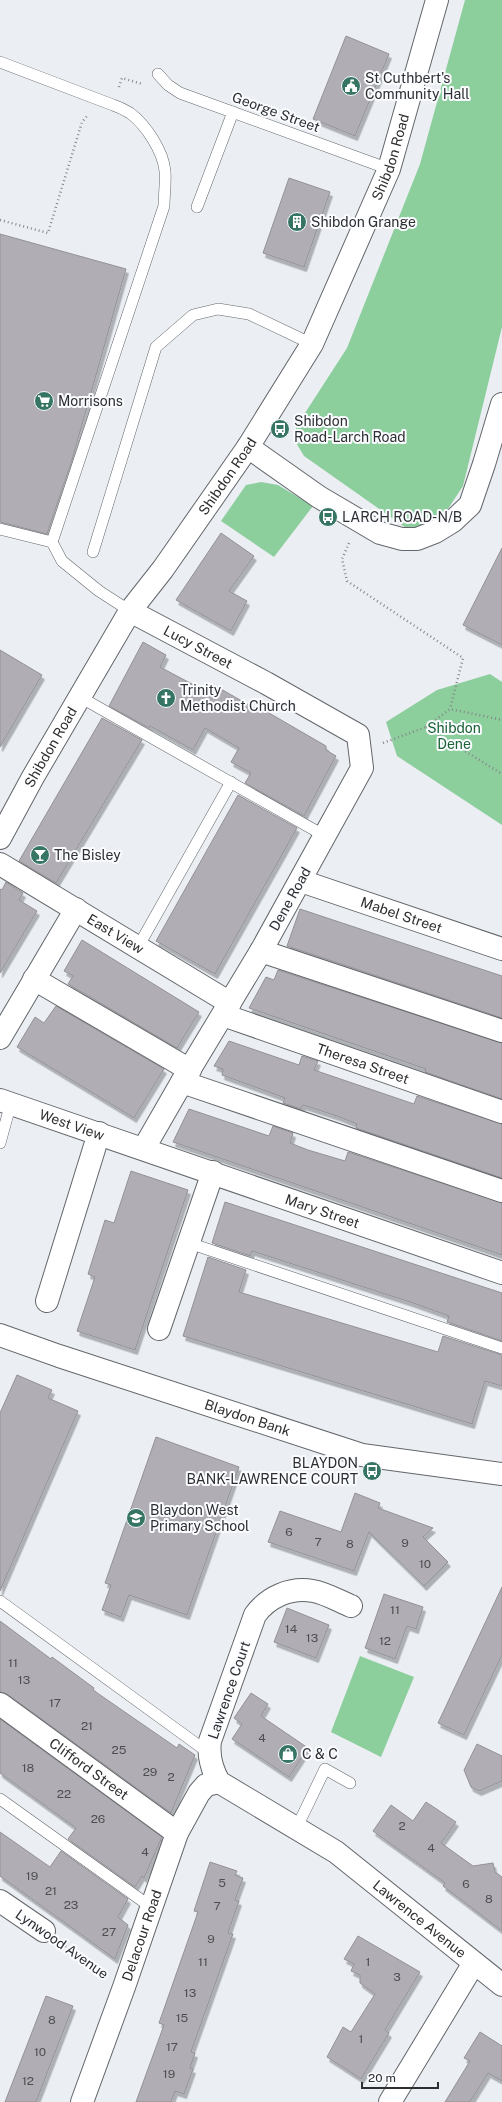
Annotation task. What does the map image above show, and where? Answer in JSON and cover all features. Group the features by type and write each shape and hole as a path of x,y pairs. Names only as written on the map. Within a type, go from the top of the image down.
{"street":[{"name":"Shibdon Road","path":"0,838 130,611 163,569 248,446 312,344 389,169 437,0"},
{"path":"248,446 319,497 380,533 402,539 417,539 435,532 453,521 470,505 502,404"},
{"name":"Lucy Street","path":"130,611 266,683"},
{"name":"Dene Road","path":"144,1148 262,951 362,768 358,735 266,683"},
{"name":"East View","path":"0,864 138,947 227,1009"},
{"name":"Mabel Street","path":"301,881 502,949"},
{"path":"0,1038 76,909"},
{"path":"262,951 502,1031"},
{"path":"34,979 186,1076 502,1191"},
{"name":"Theresa Street","path":"227,1009 502,1112"},
{"name":"West View","path":"6,1101 144,1148"},
{"path":"47,1302 99,1133"},
{"name":"Mary Street","path":"144,1148 502,1273"},
{"path":"159,1328 213,1172"},
{"name":"Blaydon Bank","path":"2,1339 59,1356 362,1455 502,1474"},
{"name":"Lawrence Court","path":"219,1782 212,1770 209,1753 210,1741 255,1615 263,1604 274,1597 300,1590 314,1591 351,1606"},
{"name":"Clifford Street","path":"0,1704 177,1833"},
{"path":"219,1782 297,1827"},
{"name":"Delacour Road","path":"82,2102 124,1987 177,1833 199,1793 206,1785 219,1782"},
{"name":"Lawrence Avenue","path":"297,1827 336,1852 502,1985"},
{"name":"Lynwood Avenue","path":"0,1901 44,1931"},
{"path":"390,2102 474,1962"}],"lane":[{"path":"0,62 129,112 140,122 151,138 159,152 165,170 164,206 52,542 62,561 99,591 130,611"},
{"name":"George Street","path":"158,74 168,85 180,92 389,169"},
{"path":"197,207 233,112"},
{"path":"93,552 156,347 193,315 218,310 249,314 312,344"},
{"path":"0,529 52,542"},
{"path":"80,697 326,836"},
{"path":"138,947 231,782"},
{"path":"0,1143 6,1101"},
{"path":"189,1243 502,1348"},
{"path":"0,1601 209,1753"},
{"path":"297,1827 325,1770 350,1783"},
{"path":"0,1799 151,1908"}],"path":[{"path":"119,89 122,78 141,85 158,74"},
{"path":"0,220 48,233 82,122 88,116 95,115"},
{"path":"359,520 342,559 346,581 464,658 450,709 426,727 361,751"},
{"path":"450,709 502,720"},
{"path":"426,727 502,774"},
{"name":"Lynwood Avenue","path":"44,1931 124,1987"}],"green space":[{"path":"465,0 502,0 502,327 463,486 440,521 412,532 304,456 295,441 296,427 347,348 420,164"},
{"path":"261,482 278,485 313,506 274,557 221,521 246,485"},
{"name":"Shibdon Dene","path":"490,674 502,682 502,825 397,756 386,722 437,690"},
{"path":"360,1656 414,1677 381,1757 331,1732"}],"building":[{"name":"St Cuthbert's Community Hall","path":"346,36 389,54 355,136 313,119"},
{"name":"Shibdon Grange","path":"289,178 330,192 304,267 263,253"},
{"name":"Morrisons","path":"0,234 126,269 72,460 47,534 0,522"},
{"path":"221,533 254,556 229,591 247,601 231,631 176,600"},
{"path":"502,548 502,645 463,625"},
{"path":"143,642 166,655 160,667 209,693 214,685 254,708 257,706 326,746 326,750 336,756 304,816 245,783 251,773 231,762 239,748 205,728 193,750 150,726 149,728 109,706"},
{"path":"0,650 42,675 0,747"},
{"path":"102,718 142,740 56,883 19,861"},
{"path":"238,795 297,828 215,974 156,941"},
{"path":"6,882 23,893 19,900 37,911 0,973 0,889 2,890"},
{"path":"300,909 502,976 502,1018 287,946"},
{"path":"82,940 199,1012 177,1048 68,984 73,976 64,971"},
{"path":"278,970 502,1043 502,1099 425,1072 426,1069 249,1008 266,977 274,980"},
{"path":"56,1006 164,1069 134,1118 17,1047 35,1017 44,1023"},
{"path":"229,1041 299,1065 302,1056 318,1061 314,1070 414,1104 417,1096 502,1124 502,1178 356,1128 357,1124 337,1116 303,1105 301,1109 283,1103 285,1098 222,1075 223,1069 214,1066"},
{"path":"189,1109 269,1136 273,1126 293,1133 290,1143 308,1150 345,1161 348,1152 502,1203 502,1255 173,1142"},
{"path":"131,1171 188,1190 135,1350 77,1331 95,1277 88,1274 105,1220 114,1223"},
{"path":"225,1202 502,1293 502,1341 447,1322 449,1316 413,1303 252,1251 250,1256 212,1243"},
{"path":"208,1257 246,1270 239,1292 438,1352 443,1336 502,1355 502,1386 485,1381 472,1424 183,1336"},
{"path":"17,1375 52,1390 48,1398 78,1411 0,1591 0,1413"},
{"path":"156,1437 239,1467 187,1615 129,1595 121,1617 102,1610 111,1585 105,1583"},
{"path":"355,1493 380,1503 378,1508 433,1528 423,1537 448,1562 424,1586 369,1532 354,1571 268,1542 280,1511 341,1532"},
{"path":"502,1587 502,1655 464,1735 438,1723"},
{"path":"384,1594 423,1607 416,1629 407,1626 395,1659 365,1648"},
{"path":"287,1608 329,1625 316,1658 274,1642"},
{"path":"0,1621 51,1659 52,1657 94,1688 93,1690 177,1748 179,1744 195,1755 171,1813 7,1694 0,1692"},
{"path":"251,1693 268,1704 261,1716 308,1748 289,1777 232,1739 242,1724 234,1718"},
{"path":"0,1719 162,1837 144,1878 142,1876 135,1887 68,1839 76,1828 0,1773"},
{"path":"477,1744 502,1756 502,1781 479,1791 471,1787 464,1770"},
{"path":"426,1802 456,1822 441,1843 473,1866 493,1863 495,1872 502,1877 502,1931 443,1886 445,1883 373,1831 391,1805 413,1821"},
{"path":"0,1832 50,1867 61,1851 128,1899 118,1917 128,1925 115,1959 0,1876"},
{"path":"210,1862 237,1871 235,1875 243,1878 235,1900 239,1901 228,1933 233,1934 191,2052 195,2053 190,2068 193,2069 184,2094 175,2091 171,2102 136,2102 164,2025 159,2023 198,1912 194,1911"},
{"path":"358,1936 420,1972 385,2030 389,2033 361,2079 327,2057 343,2027 351,2032 375,1994 360,1983 360,1975 351,1971 354,1964 344,1959"},
{"path":"46,1996 73,2006 36,2102 5,2102"},
{"path":"480,2032 502,2046 502,2081 488,2073 470,2102 445,2102 470,2061 464,2058"}],"place":[{"name":"St Cuthbert's Community Hall","path":"351,86"},
{"name":"Shibdon Grange","path":"297,222"},
{"name":"Morrisons","path":"44,401"},
{"name":"Shibdon Road-Larch Road","path":"280,429"},
{"name":"LARCH ROAD-N/B","path":"328,517"},
{"name":"Trinity Methodist Church","path":"166,698"},
{"name":"The Bisley","path":"40,855"},
{"name":"BLAYDON BANK-LAWRENCE COURT","path":"372,1471"},
{"name":"Blaydon West Primary School","path":"136,1518"},
{"name":"C & C","path":"288,1754"}]}
